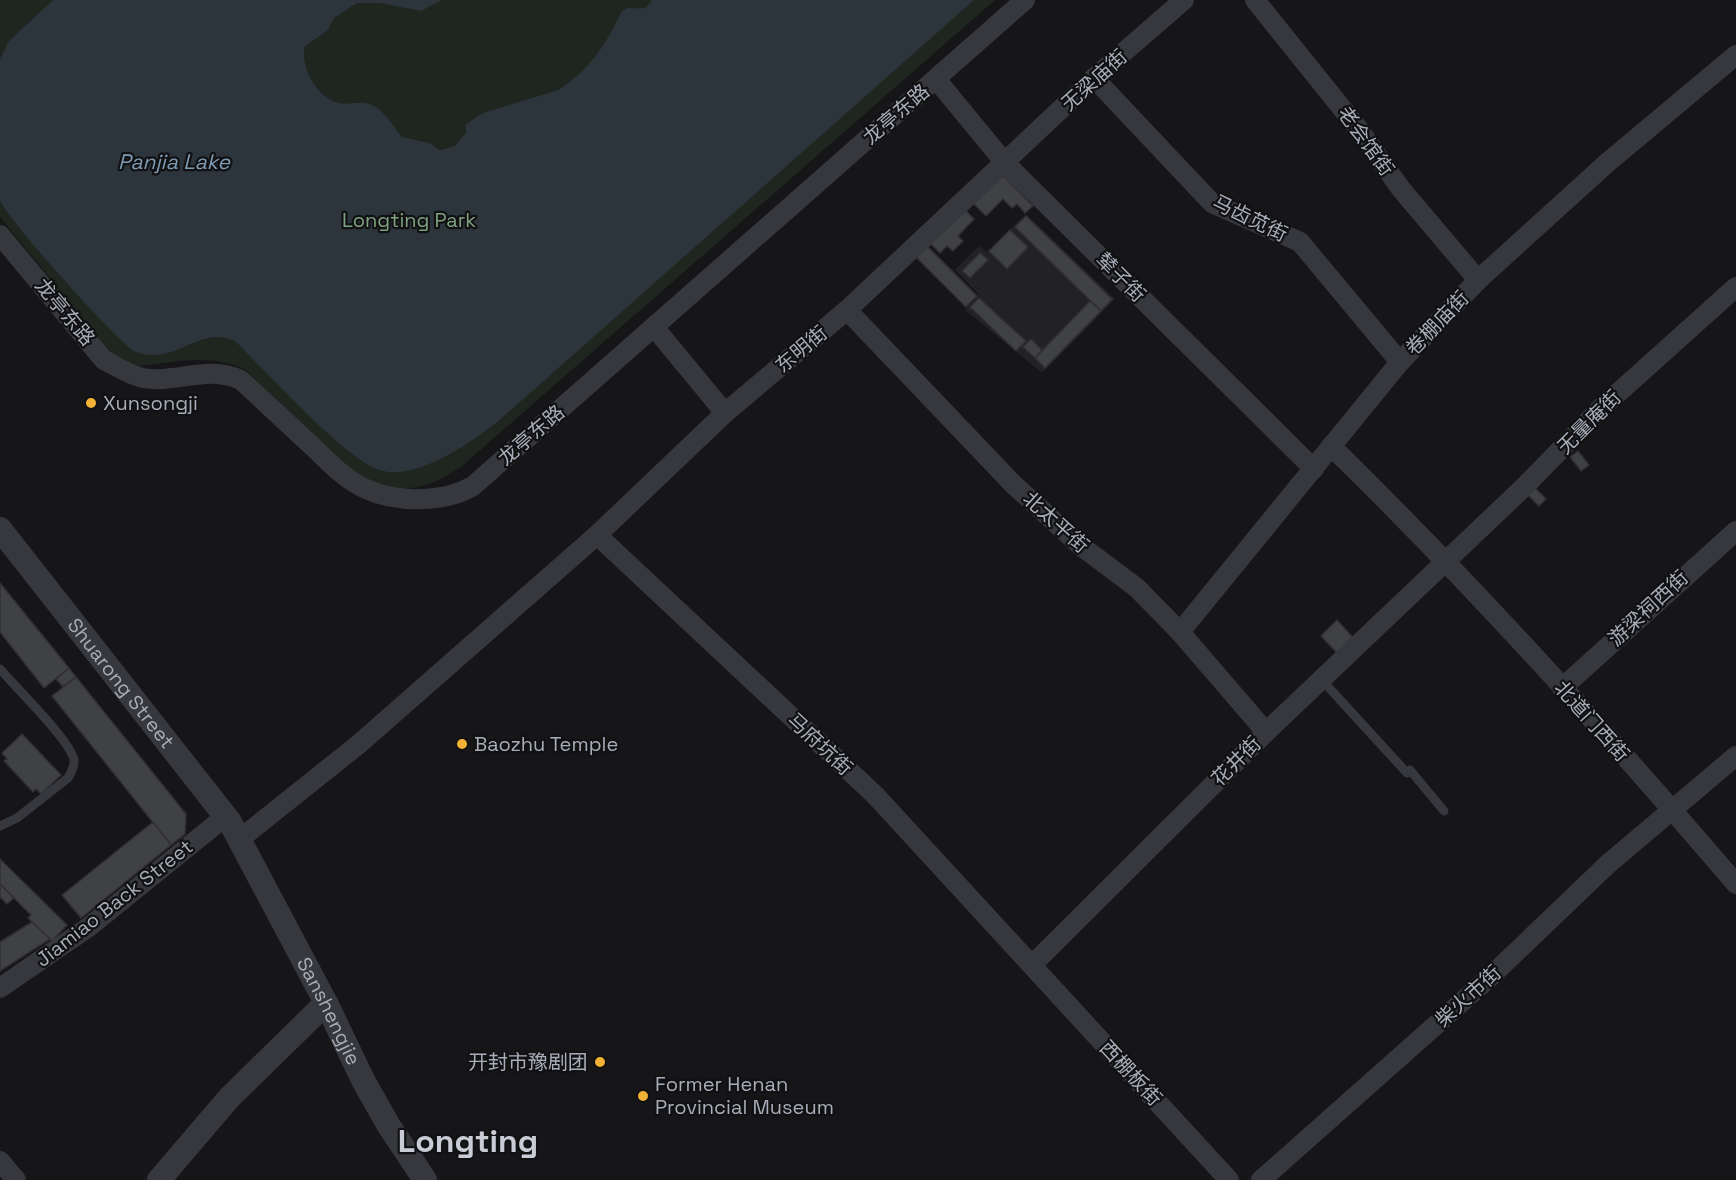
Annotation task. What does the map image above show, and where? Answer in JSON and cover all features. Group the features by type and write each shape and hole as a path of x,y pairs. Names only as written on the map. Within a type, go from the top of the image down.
{"street":[{"name":"龙亭东路","path":"0,235 104,360 144,378 219,373 232,376 241,380 338,470 366,489 395,497 422,499 459,494 473,486 1025,0"},
{"name":"无梁庙街","path":"1005,163 1094,78 1184,0"},
{"name":"老会馆街","path":"1255,0 1357,127 1401,189 1478,280"},
{"name":"卷棚庙街","path":"1180,632 1400,362 1478,280 1607,163 1736,56"},
{"name":"马齿苋街","path":"1094,78 1212,202 1300,242 1400,362"},
{"name":"辇子街","path":"936,79 1005,163 1314,469"},
{"name":"东明街","path":"240,839 359,744 597,535 725,413 847,310 1005,163"},
{"name":"无量庵街","path":"1444,560 1524,487 1599,410 1736,287"},
{"name":"北太平街","path":"847,310 1014,485 1081,546 1137,588 1180,632 1266,732"},
{"path":"654,327 725,413"},
{"name":"北道门西街","path":"1331,446 1444,560 1672,809 1736,884"},
{"name":"Shuarong Street","path":"0,528 226,816 240,839"},
{"name":"游梁祠西街","path":"1562,688 1736,531"},
{"name":"马府坑街","path":"597,535 875,795 1032,965"},
{"name":"花井街","path":"1032,965 1266,732 1444,560"},
{"name":"柴火市街","path":"1262,1180 1490,977 1608,864 1736,756"},
{"name":"Jiamiao Back Street","path":"0,988 90,926 226,816"},
{"name":"Sanshengjie","path":"240,839 326,1003 364,1082 389,1126 425,1180"},
{"name":"西棚板街","path":"1032,965 1230,1180"},
{"path":"159,1180 229,1098 326,1003"},
{"path":"0,1161 16,1180"}],"lane":[{"path":"0,669 66,744 74,761 68,778 17,818 0,826"},
{"path":"1321,679 1407,773 1410,770 1444,811"}],"shaded area":[{"path":"1026,214 1115,299 1042,373 965,310 979,295 955,270 979,246 987,252"}],"green space":[{"name":"Panjia Lake","path":"0,0 995,0 462,466 437,481 398,489 371,483 358,477 246,370 207,360 127,365 114,356 0,217"}],"water":[{"name":"Panjia Lake","path":"53,0 442,0 421,11 381,3 357,3 334,18 327,31 305,46 304,54 311,80 330,99 342,104 370,104 386,116 402,137 429,143 440,150 455,146 466,133 466,124 483,113 558,90 588,65 610,34 622,11 628,8 644,8 652,0 974,0 495,424 442,458 412,470 397,472 383,471 368,465 350,452 308,414 235,341 222,337 210,338 164,354 151,355 136,352 126,345 87,305 6,210 0,200 0,59 9,41"}],"building":[{"path":"1002,174 1033,206 1025,213 1017,204 1012,208 1003,199 986,216 972,202"},
{"path":"962,207 974,219 958,236 963,241 953,251 947,246 940,253 928,241"},
{"path":"1026,216 1112,299 1101,311 1015,227"},
{"path":"1010,230 1028,247 1007,269 989,251"},
{"path":"924,243 977,296 966,307 913,254"},
{"path":"980,253 988,260 970,278 962,271"},
{"path":"979,298 1026,341 1016,351 970,307"},
{"path":"1090,301 1101,311 1045,368 1035,358"},
{"path":"1031,339 1042,350 1035,358 1023,347"},
{"path":"1578,451 1589,465 1581,471 1570,457"},
{"path":"1534,487 1546,499 1539,506 1527,494"},
{"path":"0,583 69,668 44,688 0,632"},
{"path":"1337,620 1354,639 1338,654 1321,636"},
{"path":"69,668 76,677 63,687 56,679"},
{"path":"76,677 186,814 185,834 171,845 52,696"},
{"path":"22,734 61,775 41,794 36,789 33,792 4,761 7,759 2,753"},
{"path":"153,822 171,845 81,918 62,895"},
{"path":"0,859 67,925 52,941 28,918 31,915 0,884"},
{"path":"0,884 14,898 7,904 0,897"},
{"path":"32,922 50,939 0,971 0,942"}],"place":[{"name":"Xunsongji","path":"91,403"},
{"name":"Baozhu Temple","path":"462,744"},
{"name":"开封市豫剧团","path":"600,1062"},
{"name":"Former Henan Provincial Museum","path":"643,1096"}],"district":[{"name":"Longting","path":"468,1141"}],"park label":[{"name":"Longting Park","path":"409,220"}]}
